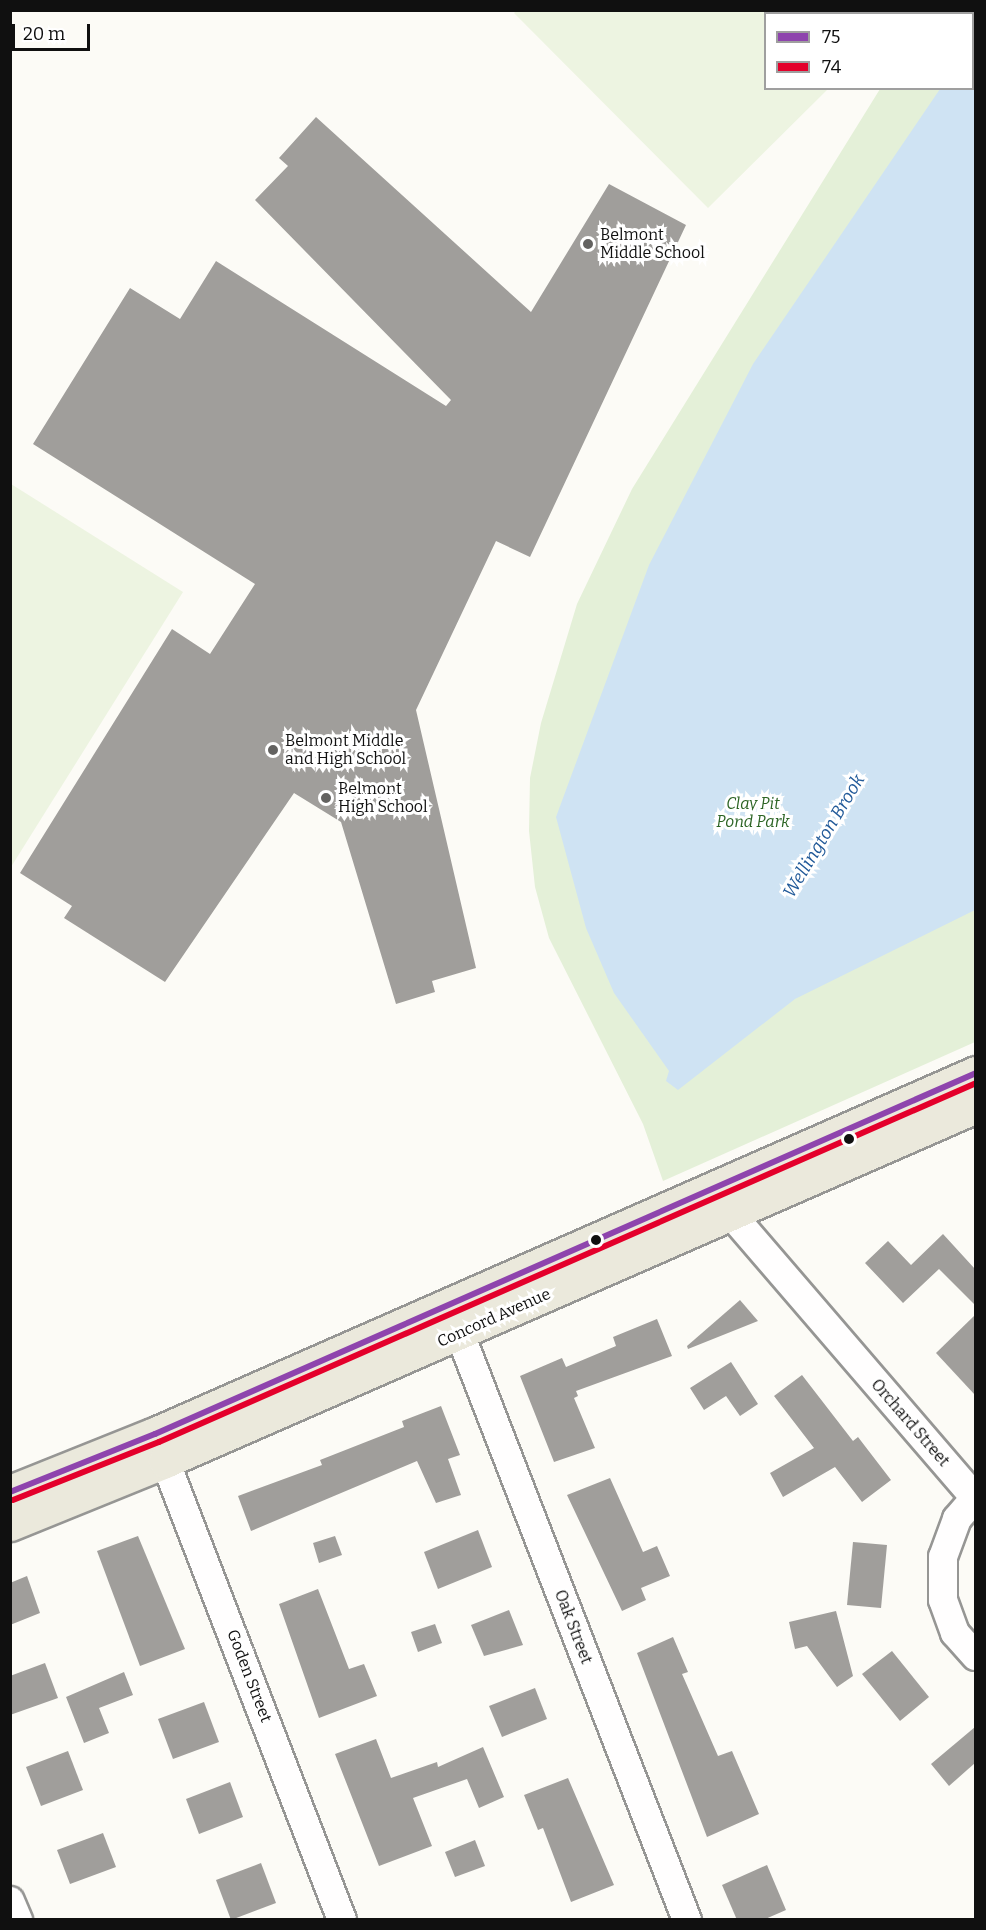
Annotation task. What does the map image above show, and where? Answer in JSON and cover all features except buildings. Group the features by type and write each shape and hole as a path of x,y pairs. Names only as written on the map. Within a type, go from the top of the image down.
{"main road":[{"name":"Concord Avenue","path":"10,1524 160,1448 975,1073"},
{"name":"Concord Avenue","path":"10,1492 160,1448 460,1334 975,1106"}],"street":[{"name":"Orchard Street","path":"731,1214 975,1498 957,1519 943,1568 943,1600 955,1633 975,1656"},
{"name":"Oak Street","path":"460,1334 687,1920"},
{"name":"Goden Street","path":"160,1448 342,1920"},
{"path":"10,1901 18,1920"}],"green space":[{"path":"517,10 907,10 764,12 764,90 827,90 708,208 514,13"},
{"name":"Clay Pit Pond Park","path":"975,11 975,1042 663,1181 643,1124 549,938 535,887 529,831 530,778 541,723 577,604 632,489 879,90 974,90 974,12 934,12"},
{"path":"11,484 183,592 11,867"}],"water":[{"name":"Clay Pit Pond Park","path":"975,41 975,910 795,999 678,1090 666,1081 669,1071 614,993 586,928 556,817 649,565 753,364 939,90 974,90"}],"transit line":[{"name":"75","path":"10,1492 155,1434 976,1073"},
{"name":"74","path":"13,1500 159,1442 976,1083"}],"place":[{"name":"Belmont Middle School","path":"588,244"},
{"name":"Belmont Middle and High School","path":"273,750"},
{"name":"Belmont High School","path":"326,798"}],"water label":[{"name":"Wellington Brook","path":"824,836"}]}
